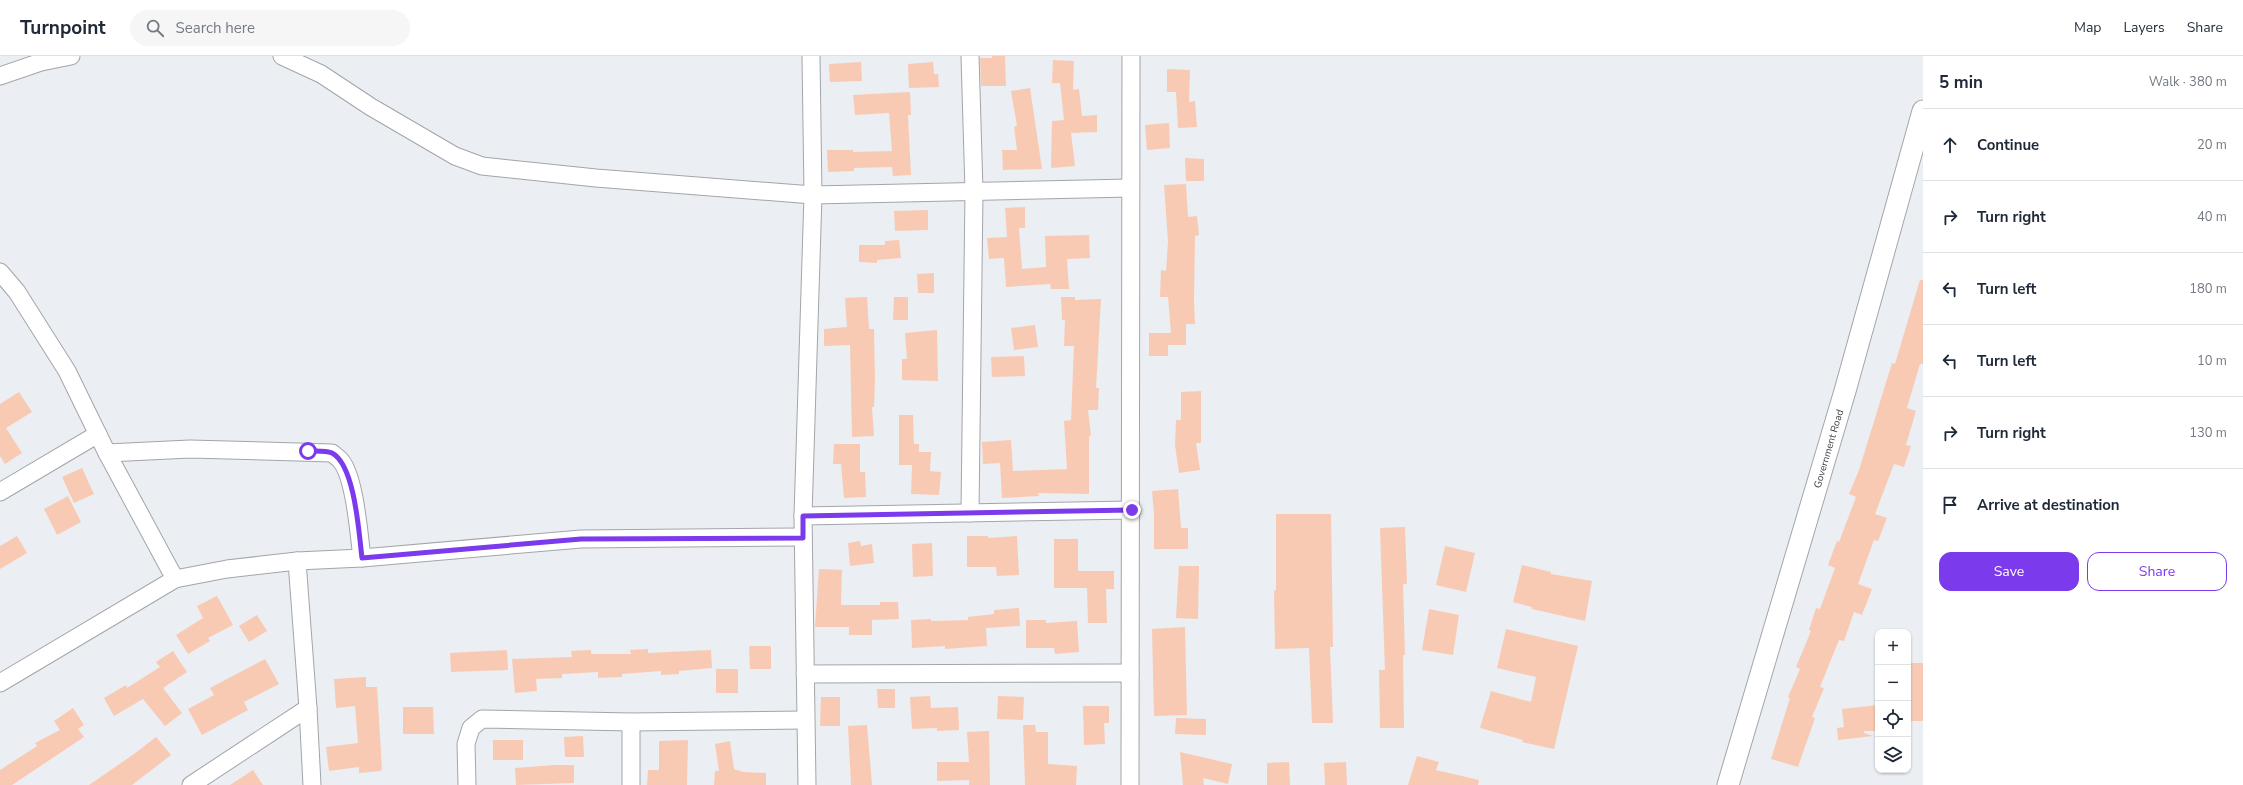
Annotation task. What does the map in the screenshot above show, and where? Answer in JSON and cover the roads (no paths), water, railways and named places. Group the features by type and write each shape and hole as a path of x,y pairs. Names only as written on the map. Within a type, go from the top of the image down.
{"street":[{"path":"0,76 42,62 71,56"},
{"path":"282,56 321,74 371,107 455,156 482,166 596,178 813,195 1130,188"},
{"path":"807,785 803,516 813,195 811,56"},
{"path":"970,56 974,191 970,513"},
{"path":"1130,785 1132,510 1130,188 1131,56"},
{"name":"Government Road","path":"1728,785 1845,391 1923,111"},
{"path":"0,272 17,292 67,371 107,453 175,578"},
{"path":"0,492 98,434"},
{"path":"107,453 190,449 332,453 342,461 346,471 354,501 362,558"},
{"path":"803,516 1132,510"},
{"path":"0,683 175,578 227,568 297,561 362,558 581,539 803,538"},
{"path":"297,561 312,785"},
{"path":"805,674 1130,673"},
{"path":"191,785 308,708"},
{"path":"467,785 466,744 470,728 482,720 631,722 805,720"},
{"path":"631,722 631,785"}]}
